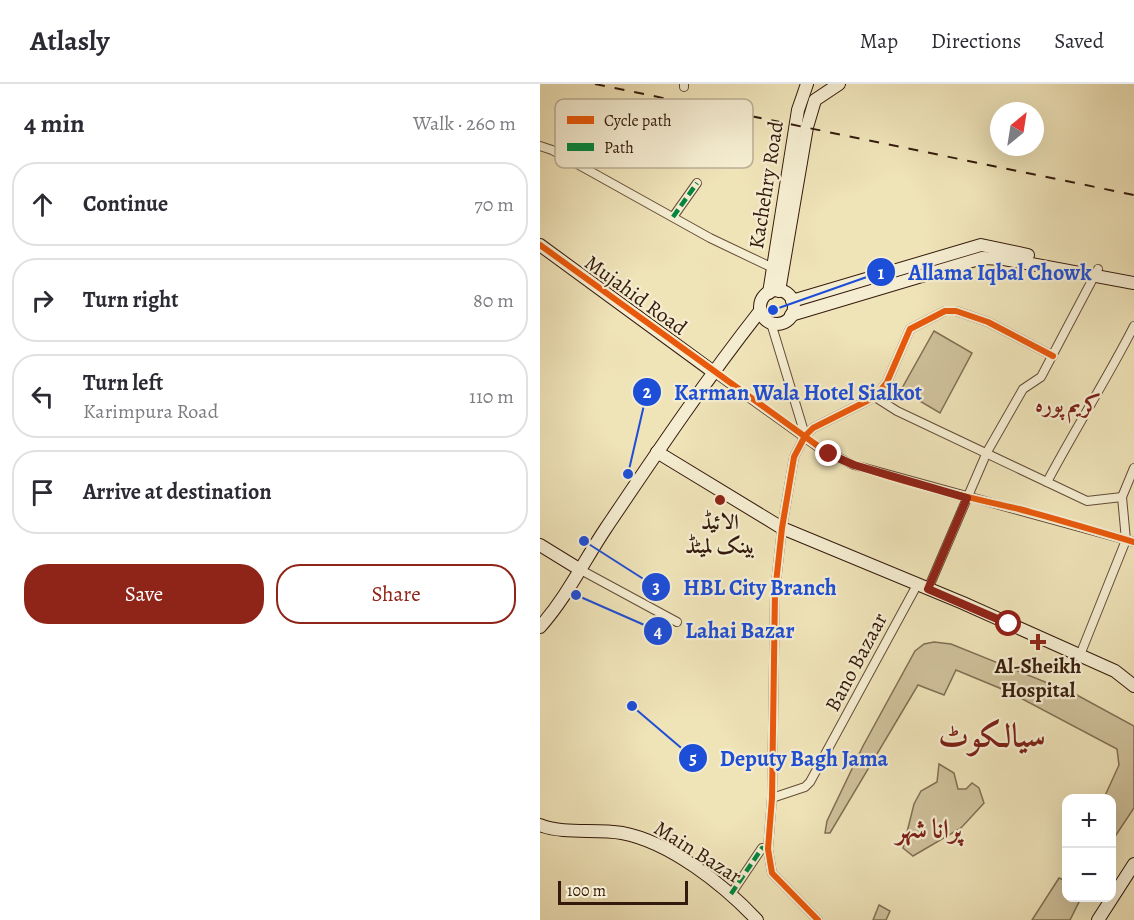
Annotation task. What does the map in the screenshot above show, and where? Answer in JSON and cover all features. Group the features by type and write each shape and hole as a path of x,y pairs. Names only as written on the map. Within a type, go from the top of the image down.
{"main road":[{"name":"Kachehry Road","path":"774,292 773,268 796,122 807,84"},
{"name":"Kachehry Road","path":"774,292 807,127 815,100 839,84"},
{"name":"Mujahid Road","path":"540,245 712,372"},
{"path":"540,627 555,610 579,569 712,372 760,311 761,300 774,292 792,301 981,245 1134,283"},
{"path":"760,311 771,323 782,323 791,315 982,258 1134,276"},
{"path":"791,315 792,301"},
{"path":"657,452 782,528 1080,655 1115,671 1134,686"},
{"path":"540,545 579,569"},
{"name":"Main Bazar","path":"540,825 556,831 584,830 622,833 651,842 711,878 757,920"},
{"path":"1098,920 1134,864"}],"street":[{"path":"540,146 555,154"},
{"path":"581,168 773,268"},
{"path":"673,217 697,183"},
{"name":"Bano Bazaar","path":"772,798 805,787 810,782 923,587 987,452 1023,389 1041,377 1096,272"},
{"path":"818,920 772,873 768,849 772,798 775,592 790,471 805,436 813,428 875,397 887,382 910,329 945,311 956,310 988,322 1053,356"},
{"path":"771,323 805,436"},
{"path":"1047,482 1082,417 1105,384 1134,326"},
{"path":"712,372 829,454 854,465 967,498 1020,510 1130,541"},
{"path":"875,397 897,411 1087,501 1122,497"},
{"path":"1080,655 1130,541 1122,497 1134,468"},
{"path":"579,569 677,622"},
{"path":"731,894 762,848 768,849"}],"shaded area":[{"path":"934,331 972,353 940,413 901,390"},
{"path":"934,642 951,644 1075,694 1134,726 1134,808 1116,835 1116,794 1106,794 1119,765 1117,749 1009,692 956,670 944,695 918,685 830,833 825,833 827,821 863,746 915,651 924,644"},
{"path":"939,764 954,773 958,789 966,789 972,783 979,788 984,803 961,828 913,856 903,848 914,804 921,791 937,782"},
{"path":"1059,878 1062,879 1062,902 1079,902 1070,920 1032,920"},
{"path":"879,905 890,911 886,920 873,920"}],"railway":[{"path":"595,84 668,99"},
{"path":"753,117 1134,195"}],"marked path":[{"path":"673,217 697,183"},
{"path":"731,894 762,848 768,849"}],"cycle path":[{"path":"540,245 829,454 898,479 1019,509 1134,542"},
{"path":"818,920 772,873 768,849 772,798 775,592 782,528 794,457 805,436 813,428 875,397 887,382 910,329 945,311 956,311 988,322 1053,356"}],"place":[{"name":"Allama Iqbal Chowk","path":"773,310"},
{"name":"Karman Wala Hotel Sialkot","path":"628,474"},
{"name":"الائیڈ بینک لمیٹڈ","path":"720,500"},
{"name":"HBL City Branch","path":"584,541"},
{"name":"Lahai Bazar","path":"576,595"},
{"name":"Al-Sheikh Hospital","path":"1038,642"},
{"name":"Deputy Bagh Jama","path":"632,706"}],"district":[{"name":"کریم پورہ","path":"1068,405"},
{"name":"سیالکوٹ","path":"992,735"},
{"name":"پرانا شہر","path":"929,829"}],"route":[{"path":"829,454 854,465 967,498 928,589 1009,624"}]}
